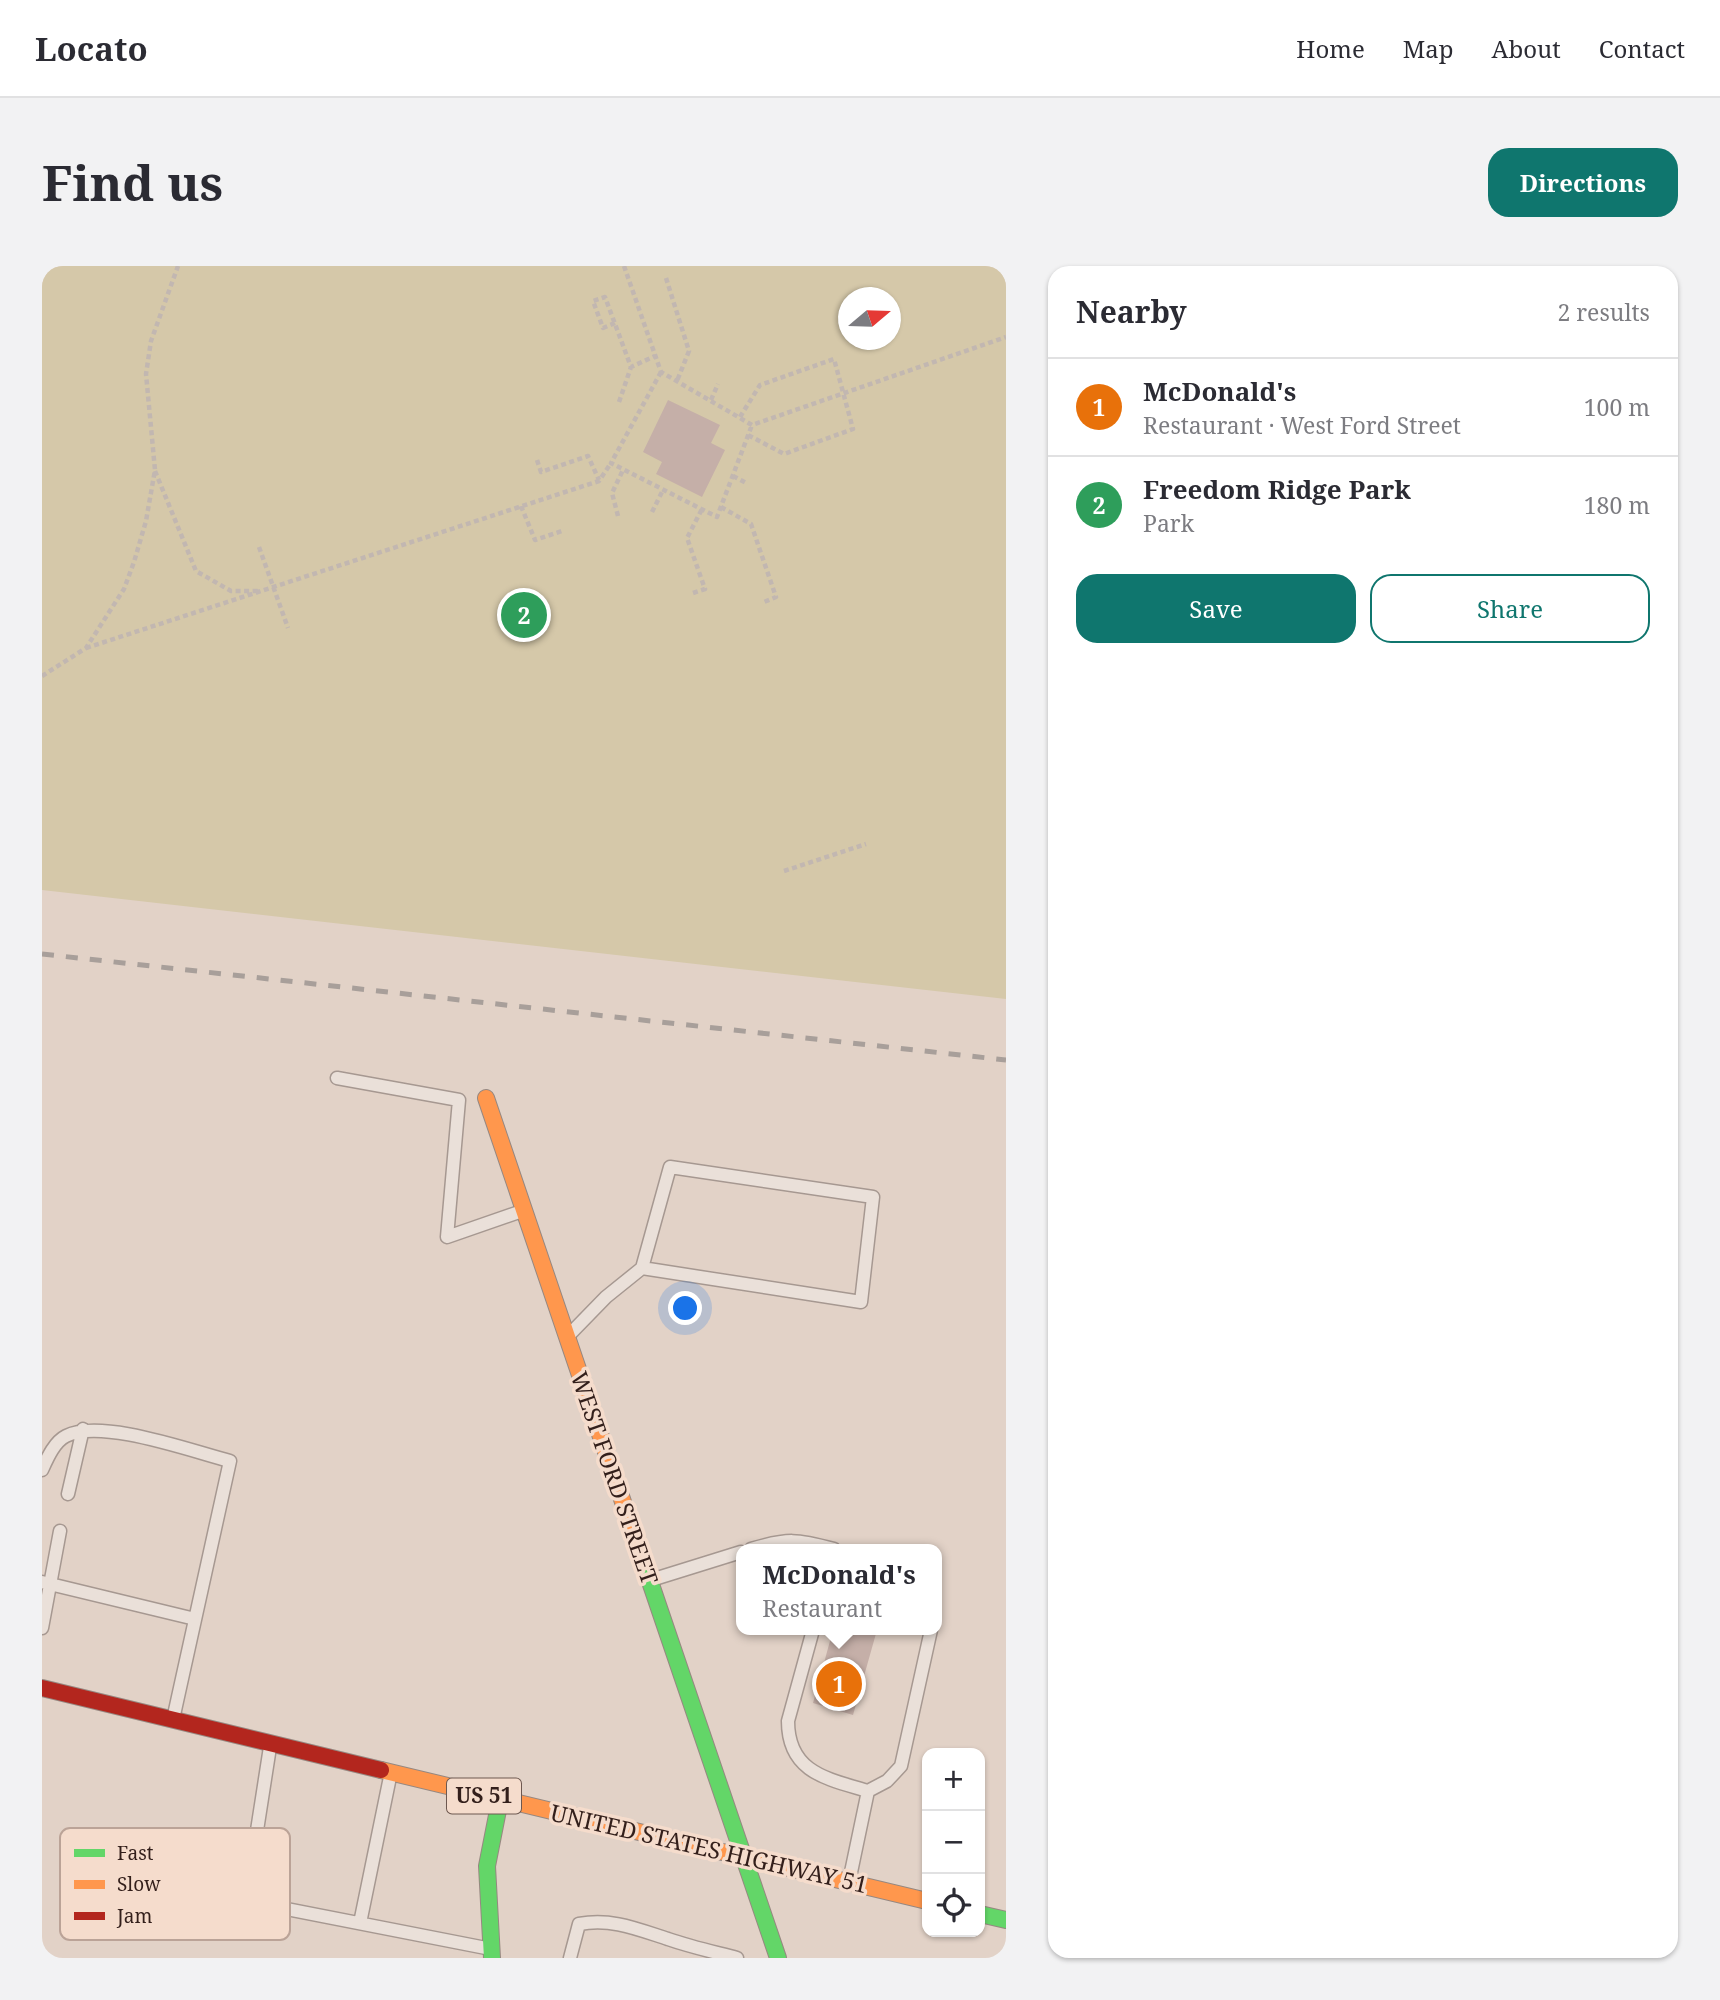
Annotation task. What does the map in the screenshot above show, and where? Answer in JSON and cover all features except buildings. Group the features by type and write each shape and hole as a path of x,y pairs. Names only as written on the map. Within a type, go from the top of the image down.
{"street":[{"name":"WEST FORD STREET","path":"486,1098 778,1958"},
{"name":"UNITED STATES HIGHWAY 51","path":"42,1688 922,1900"},
{"path":"492,1954 486,1866 499,1800"},
{"path":"985,1915 1006,1920"}],"lane":[{"path":"337,1078 459,1100 486,1098"},
{"path":"459,1100 447,1237 523,1211"},
{"path":"566,1338 606,1297 642,1269 670,1167 873,1197 862,1302 642,1269"},
{"path":"68,1494 83,1429"},
{"path":"42,1471 48,1456 63,1437 83,1429 118,1432 230,1461 172,1721"},
{"path":"42,1628 46,1583 60,1531"},
{"path":"772,1544 801,1540 816,1544"},
{"path":"649,1581 736,1554"},
{"path":"46,1583 195,1619"},
{"path":"812,1635 788,1721 788,1732 797,1754 811,1772 819,1777 868,1791 887,1781 901,1766 930,1635"},
{"path":"257,1828 270,1745"},
{"path":"360,1923 391,1773"},
{"path":"849,1882 868,1791"},
{"path":"290,1909 492,1954"},
{"path":"570,1958 579,1924 595,1921 624,1924 737,1958"}],"path":[{"path":"86,649 127,580 146,521 155,470 146,374 152,341 178,266"},
{"path":"624,266 661,372 752,425"},
{"path":"666,278 689,351 677,381"},
{"path":"615,323 603,328 593,301 605,297 615,323 631,367 618,402"},
{"path":"611,463 717,517 752,425 1006,337"},
{"path":"631,367 655,356"},
{"path":"740,417 760,385 834,359 853,429 784,454 748,435"},
{"path":"42,676 86,649 599,481 661,372"},
{"path":"711,400 718,384"},
{"path":"537,460 541,472 588,456 599,481"},
{"path":"155,470 196,571 230,591 265,592"},
{"path":"618,516 612,494 623,470"},
{"path":"733,476 748,484"},
{"path":"652,512 663,490"},
{"path":"521,506 535,540 562,531"},
{"path":"721,507 751,524 776,597 764,602"},
{"path":"693,593 705,589 687,538 702,509"},
{"path":"259,547 288,628"},
{"path":"784,872 866,844"}],"shaded area":[{"path":"42,266 1006,266 1006,999 42,890"}],"railway":[{"path":"42,954 1006,1060"}],"traffic: fast":[{"path":"642,1558 778,1958"},
{"path":"492,1958 487,1866 500,1800"},
{"path":"985,1915 1006,1920"}],"traffic: slow":[{"path":"486,1098 642,1558"},
{"path":"381,1770 922,1900"}],"traffic: jam":[{"path":"42,1688 381,1770"}],"place":[{"name":"Freedom Ridge Park","path":"524,615"},
{"name":"McDonald's","path":"839,1684"}]}
